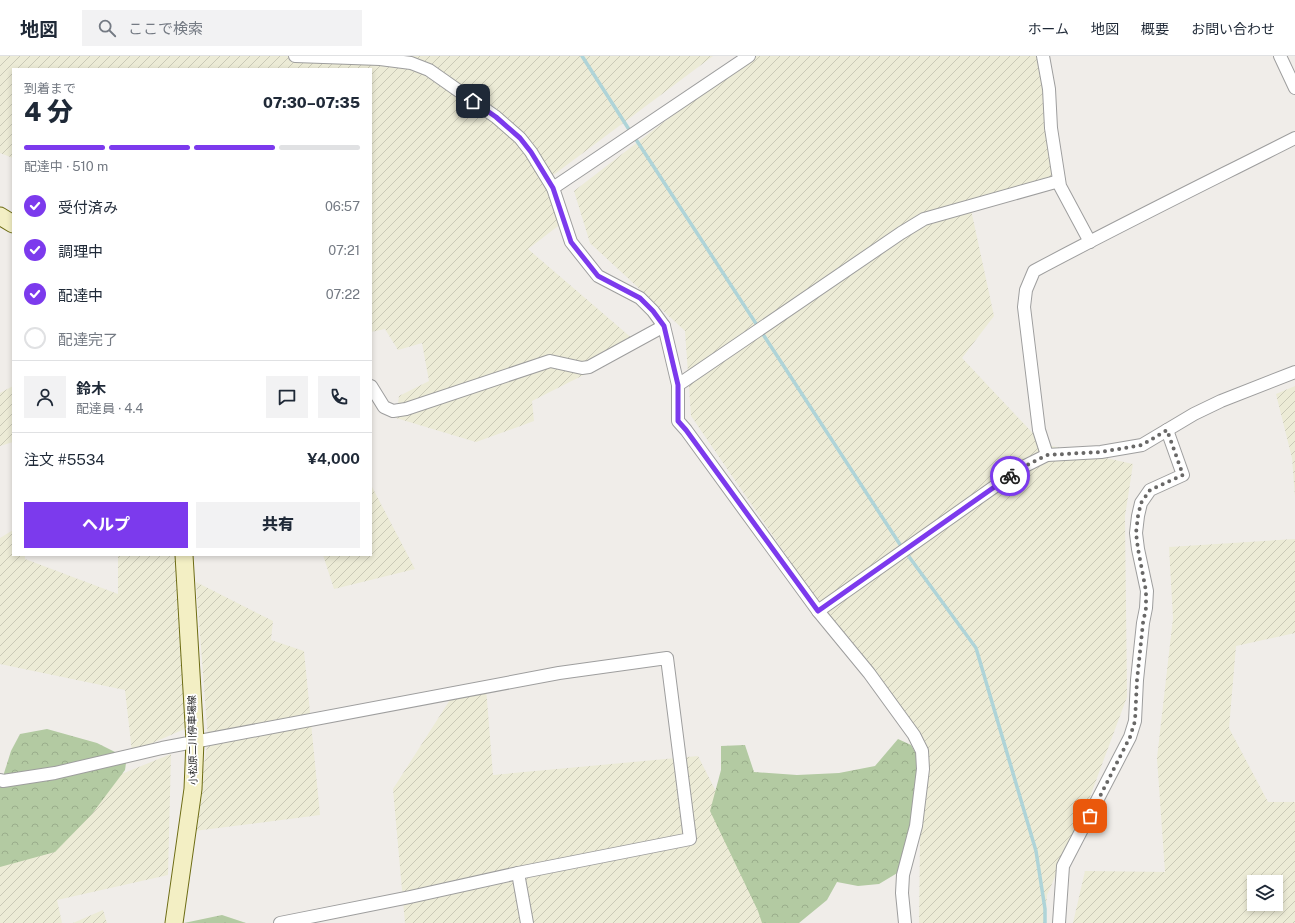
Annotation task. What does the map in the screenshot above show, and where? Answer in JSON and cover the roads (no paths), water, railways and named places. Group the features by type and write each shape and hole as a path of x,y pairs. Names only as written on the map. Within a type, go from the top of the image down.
{"main road":[{"path":"0,216 12,223"},
{"name":"小松原二川停車場線","path":"174,923 193,789 195,741 184,556"}],"street":[{"path":"295,56 412,60 429,70 496,117 520,138 531,152 553,188 571,242 598,276 640,298 653,311 664,326 678,385 678,421 818,611 869,673 914,735 922,752 923,769 916,826 904,875 902,893 905,923"},
{"path":"553,188 750,56"},
{"path":"1043,56 1049,89 1051,128 1060,186 1090,242"},
{"path":"1280,56 1295,88"},
{"path":"1047,455 1039,430 1024,307 1026,290 1034,271 1176,197 1295,138"},
{"path":"678,385 901,233 924,219 1059,181"},
{"path":"372,388 384,407 393,410 406,408 550,361 582,368 589,366 664,326"},
{"path":"818,611 1021,468 1047,455 1101,452 1142,445 1194,414 1221,401 1295,372"},
{"path":"1059,923 1063,866 1130,737 1135,721 1137,680 1146,608 1146,591 1136,533 1138,516 1141,503 1150,490 1183,475 1167,430"},
{"path":"0,780 3,781 54,773 195,741 559,673 666,658 690,839 518,873 410,897 280,923"},
{"path":"518,873 527,923"}],"waterway":[{"path":"582,56 630,131"},
{"path":"635,138 901,546"},
{"path":"907,554 976,648 1036,851 1045,909 1045,923"}]}
